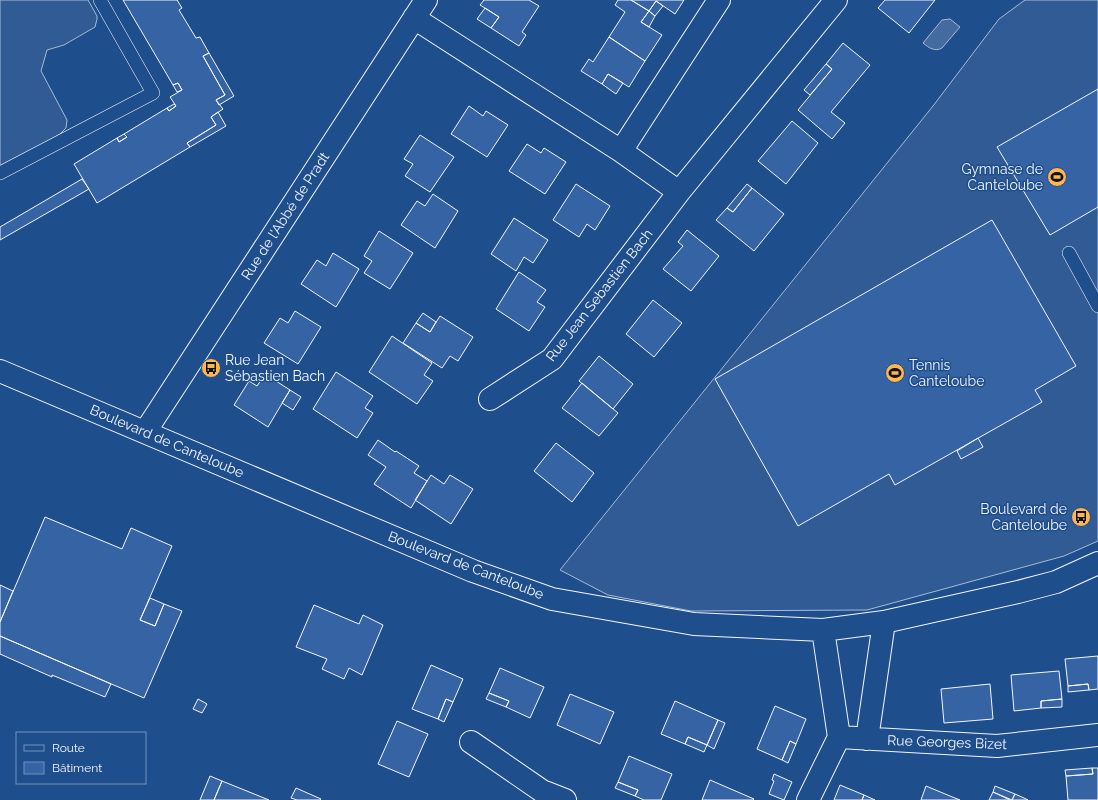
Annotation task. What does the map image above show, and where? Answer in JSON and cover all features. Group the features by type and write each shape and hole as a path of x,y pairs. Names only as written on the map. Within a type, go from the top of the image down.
{"street":[{"name":"Rue de l'Abbé de Pradt","path":"145,432 426,0"},
{"path":"621,151 719,0"},
{"name":"Rue Jean Sebastien Bach","path":"490,399 552,360 679,192 836,0"},
{"path":"414,18 621,151 679,192"},
{"name":"Boulevard de Canteloube","path":"0,371 473,571 552,599 694,624 823,630 884,622 1056,582 1098,563"},
{"path":"867,739 884,622"},
{"path":"808,800 838,737 823,630"},
{"name":"Rue Georges Bizet","path":"838,737 997,746 1098,735"},
{"path":"470,742 542,791 564,800"}],"lane":[{"path":"0,173 153,93 100,0"},
{"path":"1068,253 1098,306"}],"shaded area":[{"path":"0,0 88,0 97,16 97,19 95,27 64,45 47,50 41,71 67,120 66,128 59,135 0,167"},
{"path":"1025,0 1098,0 1098,541 1064,556 867,610 691,611 608,595 560,570 933,106 999,19"},
{"path":"950,19 960,27 942,48 937,50 932,49 923,43 942,20"}],"building":[{"path":"123,0 177,0 182,8 179,10 196,38 200,37 209,53 203,56 225,95 216,100 223,109 211,117 216,125 187,143 190,147 97,203 74,164 117,138 119,142 127,137 124,134 167,108 169,111 176,106 170,97 182,90 178,83 173,85"},
{"path":"484,0 529,0 539,6 522,32 526,35 519,46 491,28 499,17 480,5"},
{"path":"618,0 631,0 649,11 641,22 662,35 645,61 609,37 625,12 615,5"},
{"path":"631,0 684,0 675,14 656,1 649,11"},
{"path":"885,0 935,0 909,33 878,8"},
{"path":"656,1 663,6 655,16 649,11"},
{"path":"485,8 499,17 491,28 477,19"},
{"path":"649,11 655,16 649,27 641,22"},
{"path":"609,37 645,61 629,87 608,74 602,84 581,71 589,59 593,62"},
{"path":"843,43 870,65 831,112 845,123 832,139 798,110 832,69 826,64"},
{"path":"209,53 234,96 219,105 216,100 225,95 203,56"},
{"path":"826,64 832,69 810,95 804,90"},
{"path":"608,74 623,83 616,94 602,84"},
{"path":"178,83 182,90 177,92 173,85"},
{"name":"Gymnase de Canteloube","path":"1098,89 1098,207 1050,235 997,147"},
{"path":"174,104 176,106 169,111 167,108"},
{"path":"469,106 483,116 486,111 508,125 487,157 451,134"},
{"path":"218,112 226,126 190,147 187,143 216,125 211,117"},
{"path":"792,121 818,143 786,184 758,161"},
{"path":"124,134 127,137 119,142 117,138"},
{"path":"420,135 454,157 430,192 405,176 413,164 404,159"},
{"path":"527,144 541,153 544,148 566,162 545,194 509,171"},
{"path":"82,179 89,189 0,240 0,227"},
{"path":"576,184 610,206 595,230 587,224 579,237 553,220"},
{"path":"747,184 752,188 733,212 727,208"},
{"path":"752,188 784,214 754,251 716,220 727,208 733,212"},
{"path":"433,194 458,211 435,248 401,225 417,201 425,206"},
{"path":"514,218 548,240 533,263 524,257 516,271 491,254"},
{"name":"Tennis Canteloube","path":"992,220 1076,366 1035,390 1042,402 895,485 889,474 798,526 715,379"},
{"path":"687,230 719,256 691,291 663,269 683,246 678,242"},
{"path":"379,231 413,253 390,289 364,273 372,261 364,256"},
{"path":"333,253 359,269 336,307 301,284 317,260 326,266"},
{"path":"519,272 546,290 537,302 545,307 529,331 496,309"},
{"path":"653,300 682,323 654,357 626,334"},
{"path":"295,311 321,327 298,364 264,343 280,318 288,323"},
{"path":"423,313 436,322 430,332 416,323"},
{"path":"440,316 473,337 458,361 450,356 442,368 403,343 416,323 430,332"},
{"path":"392,336 432,363 424,375 433,381 417,404 369,372"},
{"path":"599,356 633,384 613,409 579,381"},
{"path":"336,372 373,396 365,408 373,413 357,438 313,409"},
{"path":"265,374 290,390 268,427 234,405 249,381 257,386"},
{"path":"582,383 618,413 599,436 562,408"},
{"path":"290,390 301,397 293,410 282,403"},
{"path":"978,438 983,447 961,459 957,451"},
{"path":"378,440 419,466 414,473 427,481 411,508 374,484 386,467 368,455"},
{"path":"556,443 594,473 572,502 534,471"},
{"path":"431,475 444,484 450,475 473,489 451,524 415,500"},
{"path":"45,517 122,549 131,528 172,546 140,620 155,626 164,604 182,611 144,698 0,636 0,622"},
{"path":"0,585 13,591 0,622"},
{"path":"150,598 164,604 155,626 140,620"},
{"path":"314,605 359,624 363,615 383,625 362,675 349,668 344,679 322,669 327,659 296,647"},
{"path":"0,636 111,684 105,697 52,675 52,677 0,654"},
{"path":"1098,656 1098,689 1089,690 1088,684 1068,686 1065,659"},
{"path":"431,665 463,679 453,702 446,699 438,719 412,709"},
{"path":"500,668 544,687 530,718 506,707 509,701 489,693"},
{"path":"1059,671 1062,699 1041,701 1041,708 1014,711 1011,675"},
{"path":"990,684 993,719 944,723 941,689"},
{"path":"1088,684 1089,690 1068,692 1068,686"},
{"path":"489,693 509,701 506,707 486,699"},
{"path":"570,694 614,712 600,744 557,725"},
{"path":"198,699 207,704 202,713 193,709"},
{"path":"446,699 453,702 444,722 438,719"},
{"path":"1062,699 1062,707 1041,708 1041,701"},
{"path":"675,701 718,720 707,745 688,737 685,744 661,734"},
{"path":"775,706 806,719 796,744 790,741 782,760 757,749"},
{"path":"718,720 725,723 714,749 707,745"},
{"path":"397,721 428,734 409,777 378,764"},
{"path":"688,737 707,745 704,752 685,744"},
{"path":"790,741 796,744 788,763 782,760"},
{"path":"629,756 672,774 661,800 644,800 635,796 638,790 618,782"},
{"path":"1092,768 1093,774 1066,776 1065,770"},
{"path":"1092,768 1098,768 1098,800 1068,800 1066,776 1093,774"},
{"path":"774,774 792,782 784,800 769,794 774,781 772,780"},
{"path":"210,776 222,781 214,800 200,800"},
{"path":"710,780 754,799 702,800"},
{"path":"222,781 269,800 214,800"},
{"path":"618,782 638,790 635,796 615,788"},
{"path":"840,785 864,795 862,800 834,800"},
{"path":"926,786 950,796 960,800 921,800"},
{"path":"995,786 1015,794 1012,800 993,792"},
{"path":"296,788 321,799 297,800 291,798"},
{"path":"993,792 1010,800 989,800"},
{"path":"1015,794 1024,798 1028,800 1012,800"},
{"path":"864,795 875,800 862,800"}],"place":[{"name":"Gymnase de Canteloube","path":"1057,177"},
{"name":"Rue Jean Sébastien Bach","path":"211,368"},
{"name":"Tennis Canteloube","path":"895,373"},
{"name":"Boulevard de Canteloube","path":"1081,517"}]}
